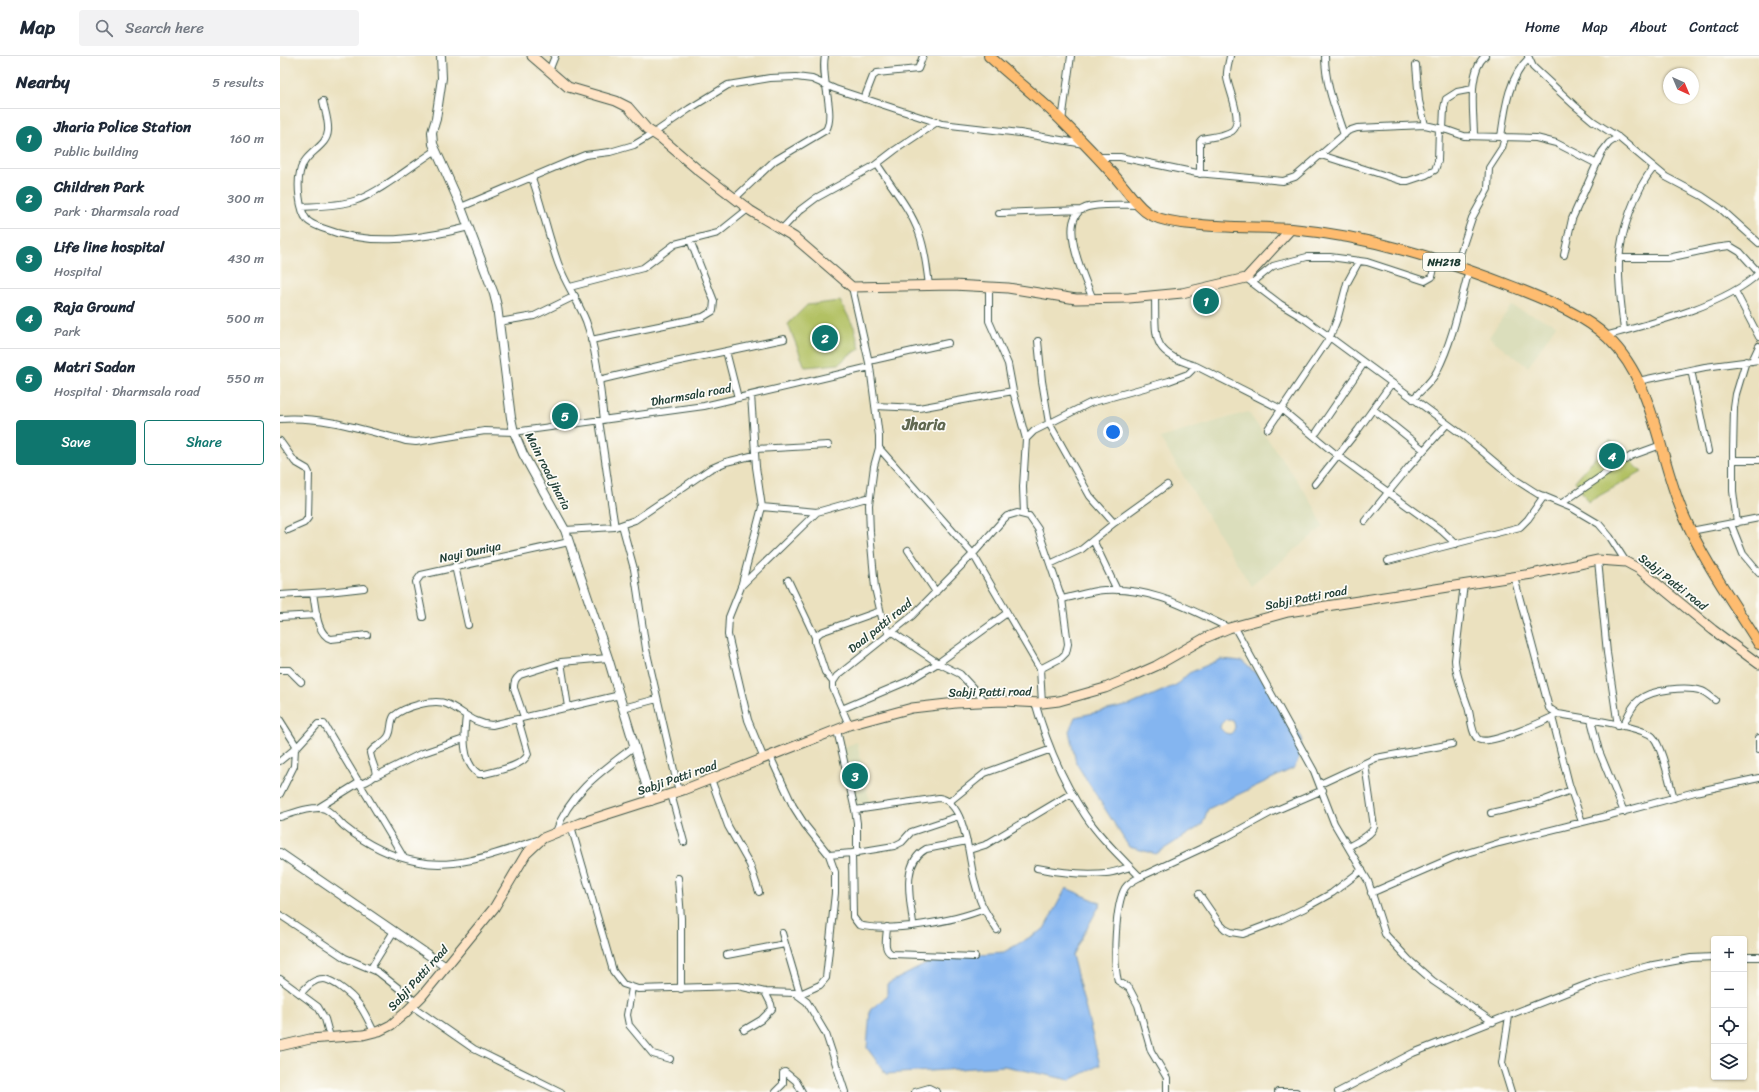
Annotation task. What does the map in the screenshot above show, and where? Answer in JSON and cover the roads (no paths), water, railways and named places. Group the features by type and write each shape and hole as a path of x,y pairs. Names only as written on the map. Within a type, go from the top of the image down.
{"highway":[{"name":"NH218","path":"989,56 1062,121 1138,205 1151,215 1184,224 1217,227 1291,229 1327,233 1364,240 1436,259 1469,270 1543,299 1571,312 1591,324 1605,336 1625,358 1638,381 1675,495 1691,531 1712,570 1759,644"}],"main road":[{"path":"532,56 568,87 588,92 624,105 641,123 748,209 794,237 852,287 989,287 1008,288 1069,298 1093,299 1182,293 1249,281 1291,229"},
{"name":"Sabji Patti road","path":"280,1046 330,1037 363,1035 391,1025 414,1004 494,908 526,854 543,838 608,813 651,801 711,780 849,725 912,708 986,702 1038,703 1059,701 1111,686 1156,666 1181,651 1231,627 1288,612 1514,577 1598,560 1626,562 1639,569 1713,630 1759,664"}],"street":[{"name":"Main road jharia","path":"441,56 442,78 432,138 435,151 461,207 494,294 514,432 523,454 565,530 620,695 651,801"},
{"path":"548,71 555,56"},
{"path":"735,198 774,161 826,130 829,122 823,69 826,56"},
{"path":"864,99 873,76 877,73 918,69 923,56"},
{"path":"1062,121 1071,56"},
{"path":"1200,174 1200,141 1202,139 1229,133 1233,130 1237,123 1227,75 1230,56"},
{"path":"1325,56 1325,76 1344,135"},
{"path":"1474,136 1473,89 1477,64 1485,56"},
{"path":"1456,266 1472,218 1488,189 1489,168 1502,148 1505,111 1513,80 1521,66 1529,57 1533,67 1593,121 1618,137 1666,176 1720,208 1756,236 1759,243"},
{"path":"1416,65 1419,101 1425,125"},
{"path":"461,207 585,155 610,152 634,145 688,109 728,86 770,78 796,77 812,79 864,99 937,122 957,126 1020,133 1084,144"},
{"path":"1321,155 1408,181 1426,175 1435,170 1438,162 1441,128 1446,99 1457,92 1473,89"},
{"path":"323,101 328,132 324,142 306,157 302,166 298,186 302,207 306,218 313,224 333,233 384,240 433,236 469,227"},
{"path":"782,229 800,210 812,201 877,164 937,122"},
{"path":"1097,158 1120,157 1200,174 1288,181 1302,172 1351,129 1425,125 1441,128 1460,135 1548,140 1597,164"},
{"path":"1564,255 1572,219 1597,164 1605,147 1618,137"},
{"path":"302,207 356,201 378,189 435,151"},
{"path":"877,164 919,233 924,250 929,286"},
{"path":"1624,331 1619,272 1625,230 1641,186 1654,167"},
{"path":"532,178 558,263 586,320 591,340 598,380 609,492 634,569 643,631 684,842"},
{"path":"999,213 1082,210 1092,206 1138,205"},
{"path":"570,287 643,268 672,246 718,233 748,209"},
{"path":"1082,210 1074,221 1074,242 1077,258 1093,299"},
{"path":"591,340 703,317 713,311 714,301 690,240"},
{"path":"1605,336 1655,322 1735,291 1759,273 1740,252 1730,246 1668,258 1620,258"},
{"path":"1436,259 1432,277 1425,281 1379,265 1318,256 1296,259 1273,266 1249,281 1280,304 1306,319 1391,384 1464,436 1516,480 1538,494 1562,503 1599,524 1610,537 1626,562"},
{"path":"1268,429 1280,409 1330,338 1338,317 1347,283 1359,261"},
{"path":"1412,399 1432,379 1437,371 1455,322 1469,270"},
{"path":"852,287 869,364 879,436 879,448 874,466 870,497 870,533 873,568 880,611 890,633 960,674 986,702"},
{"path":"989,287 989,321 1008,364 1013,391 1026,440 1023,487 1024,514 1029,516 1038,529 1062,599 1068,644 1066,653 1061,658 1040,669"},
{"path":"1735,291 1759,337"},
{"path":"499,322 534,316 575,296"},
{"path":"1155,296 1156,338 1164,352 1178,361 1196,366 1280,409 1338,456 1442,531 1456,544"},
{"path":"598,380 784,339"},
{"path":"1038,341 1042,381 1049,423 1090,496 1114,522"},
{"name":"Dharmsala road","path":"280,419 297,418 332,421 406,441 416,442 486,432 514,432 704,406 948,343"},
{"path":"1759,346 1749,361 1736,394 1733,460 1734,523 1743,554 1759,573"},
{"path":"726,351 738,398"},
{"path":"1638,381 1691,370 1759,360"},
{"path":"1317,432 1364,363"},
{"path":"1026,440 1034,431 1090,403 1188,374 1196,366"},
{"path":"1691,370 1708,451"},
{"path":"1315,484 1338,456 1391,384"},
{"path":"876,406 919,408 1013,391"},
{"path":"571,826 613,971 623,984 632,988 681,989 738,986 765,992 799,994 820,985 826,978 835,893 835,872 829,855 805,825 793,806 748,720 728,635 729,617 740,587 762,507 755,452 751,395"},
{"path":"1373,409 1424,450"},
{"path":"1365,521 1447,424"},
{"path":"280,441 295,462 307,469 309,474 308,518 304,523 288,530"},
{"path":"565,530 619,526 635,520 710,469 755,452 828,445"},
{"path":"1562,503 1631,456 1660,445"},
{"path":"879,448 973,554 1040,669 1038,703 1049,750 1085,815 1101,836 1140,877"},
{"path":"1733,460 1759,460"},
{"path":"1050,564 1082,549 1114,522 1167,485"},
{"path":"1388,561 1520,527 1528,519 1544,496"},
{"path":"762,507 817,512 870,497"},
{"path":"740,587 817,512"},
{"name":"Daal patti road","path":"833,682 843,670 912,616 973,554 1007,516 1017,513 1024,514"},
{"path":"1691,531 1759,518"},
{"path":"1093,540 1117,590"},
{"name":"Nayi Duniya","path":"423,618 416,582 421,575 455,566 569,542"},
{"path":"908,550 936,592"},
{"path":"1598,560 1607,652 1621,726"},
{"path":"455,566 468,625"},
{"path":"1514,577 1549,708 1558,714 1621,726 1648,733 1654,737 1674,798"},
{"path":"788,580 815,638 825,672 833,682 836,697 849,725"},
{"path":"1464,584 1455,668 1475,734 1478,739 1490,740 1530,727 1558,714"},
{"path":"280,595 313,594 364,588"},
{"path":"1062,599 1102,590 1135,590 1153,594 1231,627 1314,771 1334,823 1362,870 1372,893 1382,928 1392,943 1433,981 1493,1022"},
{"path":"313,594 321,630 327,638 331,639 367,635"},
{"path":"815,638 821,632 880,611"},
{"path":"842,709 899,686 938,662 1006,613"},
{"path":"280,617 317,615"},
{"path":"466,716 464,739 470,764 475,772 484,774 520,763 525,760 528,754 514,688 514,683 517,678 548,665 561,662 608,658"},
{"path":"561,662 568,707"},
{"path":"280,670 289,670 301,682"},
{"path":"1621,726 1636,702 1645,696 1670,689 1696,690 1707,694 1715,700"},
{"path":"376,776 376,770 370,753 373,748 387,739 390,735 392,720 396,714 412,706 437,702 447,704 474,721 492,725 620,695"},
{"path":"623,708 657,699"},
{"path":"1552,717 1571,790 1582,822"},
{"path":"280,720 296,748 294,766 280,794"},
{"path":"1591,720 1599,751 1624,812"},
{"path":"280,761 296,748 318,724 324,724 361,783 404,858"},
{"path":"837,730 857,823 853,911 856,922 864,926 887,927 950,920 984,909"},
{"path":"1759,738 1759,749"},
{"path":"281,815 318,808 361,783 373,779 376,776 420,754 464,739"},
{"path":"1167,1092 1167,1078 1151,1051 1138,1005 1129,988 1120,984 1117,976 1116,927 1119,902 1130,882 1228,836 1365,764 1386,756 1452,744"},
{"path":"556,832 565,811 575,796 602,771 635,746"},
{"path":"949,802 985,773 1049,750"},
{"path":"1348,847 1373,831 1374,827 1374,818 1365,764"},
{"path":"1372,893 1454,857 1499,842 1759,778"},
{"path":"711,780 728,826 750,865 759,892"},
{"path":"1491,813 1542,801 1571,790"},
{"path":"969,850 985,846 1072,793"},
{"path":"855,810 939,798 949,802 958,816 967,841 974,880 984,909 997,930"},
{"path":"318,808 324,809 330,813 345,827 368,843 404,858 420,862 437,864 459,861 488,855 543,838"},
{"path":"829,855 855,853 899,845 911,832 958,816"},
{"path":"913,924 909,872 913,862 922,851 926,849 967,841"},
{"path":"280,853 446,967"},
{"path":"1037,868 1051,871 1100,873 1113,872 1130,867"},
{"path":"1199,894 1219,923 1225,929 1231,932 1243,934 1280,920 1319,901 1337,890 1362,870"},
{"path":"678,878 681,918 681,989"},
{"path":"280,915 345,958 371,968 414,1004 474,1049 561,1092"},
{"path":"887,927 886,948 890,953 975,957"},
{"path":"371,968 394,931"},
{"path":"782,933 799,994 807,1002 826,1034 844,1092"},
{"path":"727,955 785,944"},
{"path":"1338,1092 1413,1053 1598,980 1648,966 1691,958 1711,957"},
{"path":"1747,957 1759,957"},
{"path":"280,979 318,1007 322,1013 330,1037"},
{"path":"300,994 314,981 322,979 334,983 349,993 359,1003 374,1032"},
{"path":"632,988 627,1016 629,1025 653,1054 670,1059"},
{"path":"744,1030 761,1020 772,1009 772,1004 765,992"},
{"path":"1509,1016 1502,1063 1511,1092"},
{"path":"775,1092 783,1084 783,1073 785,1072 796,1081 802,1092"},
{"path":"915,1092 929,1088 937,1092"},
{"path":"1278,1092 1296,1092"}],"water":[{"path":"1221,659 1242,661 1262,679 1302,738 1299,759 1294,768 1208,809 1202,825 1156,854 1129,847 1076,763 1069,731 1075,717 1130,705 1176,685 1189,673","holes":["1226,719 1233,721 1234,728 1230,734 1225,733 1220,728 1221,724"]},
{"path":"1066,888 1101,903 1072,955 1100,1065 1070,1080 1004,1066 886,1074 867,1048 870,1010 887,996 887,984 940,957 1004,952 1044,929"}],"place":[{"name":"Jharia Police Station","path":"1206,301"},
{"name":"Children Park","path":"825,338"},
{"name":"Matri Sadan","path":"565,416"},
{"name":"Raja Ground","path":"1612,456"},
{"name":"Life line hospital","path":"855,776"}],"district":[{"name":"Jharia","path":"924,424"}]}
